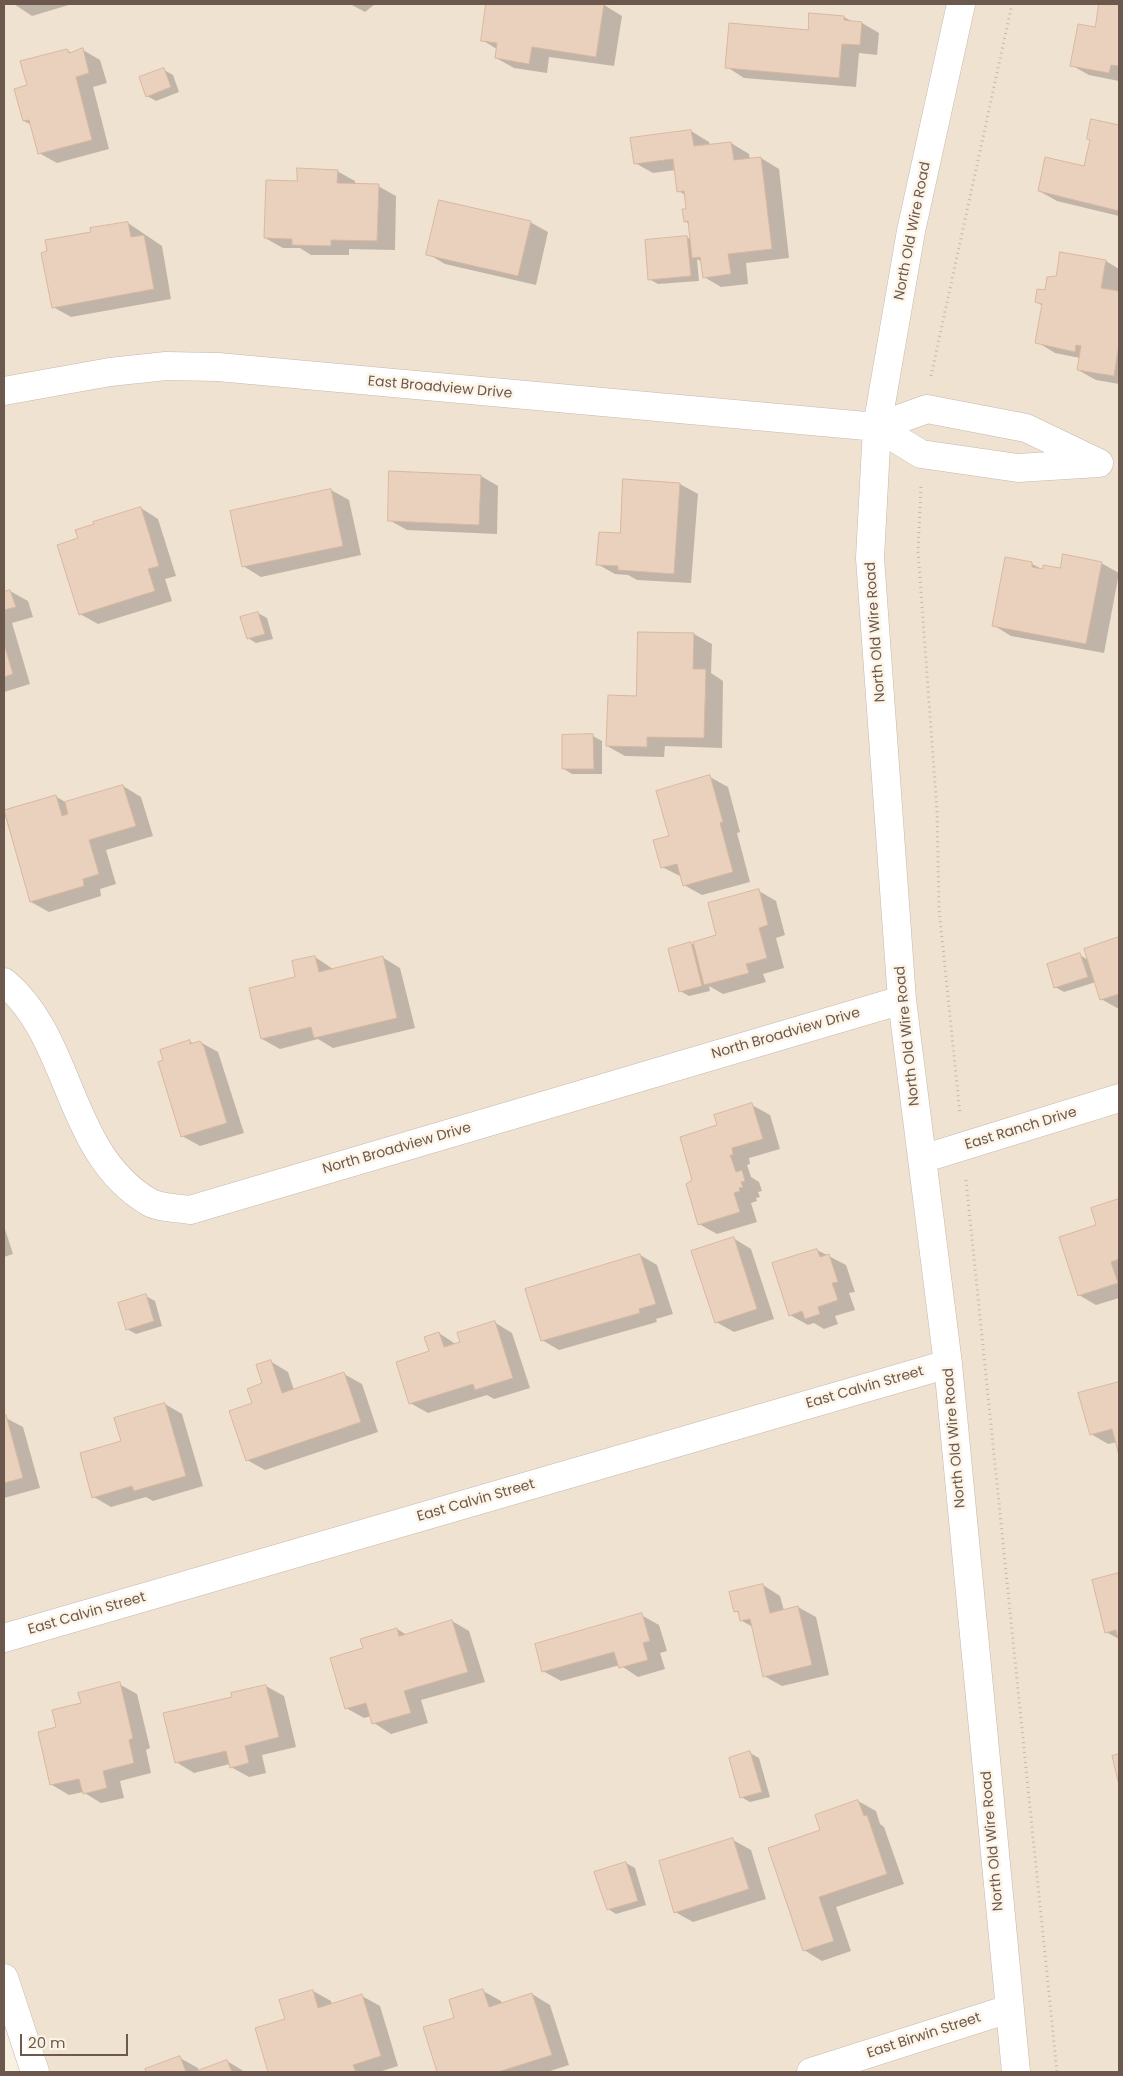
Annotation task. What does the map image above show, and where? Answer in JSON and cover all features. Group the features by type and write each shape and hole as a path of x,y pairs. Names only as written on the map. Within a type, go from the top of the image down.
{"street":[{"name":"North Old Wire Road","path":"961,4 911,231 876,427 870,558 902,1000 948,1364 1016,2072"},
{"name":"East Broadview Drive","path":"4,391 110,372 166,366 218,367 876,427 927,409 1026,428 1109,465"},
{"name":"East Broadview Drive","path":"876,427 922,454 1018,468 1109,465"},
{"name":"North Broadview Drive","path":"4,982 16,992 42,1030 94,1146 114,1174 150,1203 190,1210 902,1000"},
{"name":"East Ranch Drive","path":"922,1159 1119,1098"},
{"name":"East Calvin Street","path":"4,1638 948,1364"},
{"path":"4,1978 35,2072"},
{"name":"East Birwin Street","path":"811,2072 1009,2009"}],"path":[{"path":"927,409 932,372 1012,4"},
{"path":"922,454 918,551 937,811 939,910 1056,2072"}],"shaded area":[{"path":"4,4 1119,4 1119,2072 35,2072 4,1978"}],"building":[{"path":"486,4 604,4 596,57 532,47 529,64 495,58 497,43 481,41"},
{"path":"1099,4 1119,4 1119,66 1111,65 1109,73 1070,66 1078,24 1095,27"},
{"path":"809,13 844,16 844,20 862,22 860,45 842,44 839,78 725,68 729,23 808,30"},
{"path":"83,48 89,73 76,77 92,140 38,154 29,120 23,121 14,89 27,85 20,61 67,49 69,53"},
{"path":"164,68 171,87 146,97 139,77"},
{"path":"1091,119 1119,125 1119,211 1038,191 1045,157 1084,166 1090,140 1087,139"},
{"path":"691,130 694,146 731,142 734,160 761,157 772,249 728,254 731,274 703,278 700,257 692,258 688,221 684,222 682,209 686,209 684,191 677,192 673,159 634,164 630,138"},
{"path":"297,168 338,170 337,183 379,184 377,241 331,240 331,246 292,245 292,239 264,238 266,180 297,181"},
{"path":"439,200 531,221 518,276 426,255"},
{"path":"128,222 131,237 144,235 154,289 52,308 41,253 47,251 45,240 91,232 90,228"},
{"path":"687,236 691,276 648,280 645,240"},
{"path":"1060,252 1106,260 1101,288 1119,291 1119,344 1114,376 1077,370 1081,346 1076,345 1075,352 1035,343 1042,304 1035,302 1037,289 1045,290 1047,277 1056,276"},
{"path":"389,471 481,475 479,525 388,521"},
{"path":"623,479 680,483 674,574 618,570 618,566 596,565 599,532 620,533"},
{"path":"331,489 343,546 242,567 230,511"},
{"path":"141,507 159,566 148,569 155,591 79,615 57,545 78,538 75,530 94,524 93,522"},
{"path":"1063,554 1102,562 1086,644 992,626 1005,557 1032,562 1032,567 1043,569 1043,565 1060,568"},
{"path":"10,590 16,607 4,610 4,592"},
{"path":"258,612 265,634 247,639 240,617"},
{"path":"638,632 694,633 693,669 706,669 704,738 647,737 647,747 606,746 608,695 636,696"},
{"path":"4,644 13,674 4,677"},
{"path":"593,734 594,769 562,769 562,735"},
{"path":"710,775 723,822 720,823 733,872 683,886 677,864 661,868 653,840 669,836 656,791"},
{"path":"123,785 136,826 89,840 99,874 83,879 84,886 30,902 4,810 56,795 62,816 68,814 65,802"},
{"path":"759,889 768,925 759,928 767,958 746,964 749,973 704,985 693,942 716,935 708,903"},
{"path":"1119,937 1119,994 1100,1000 1084,949"},
{"path":"691,942 702,986 679,992 668,949"},
{"path":"1080,953 1088,977 1054,988 1047,964"},
{"path":"315,956 319,972 383,956 397,1018 314,1038 311,1027 261,1039 249,988 295,977 292,961"},
{"path":"190,1040 190,1044 200,1041 204,1047 227,1123 181,1137 158,1062 163,1060 160,1050"},
{"path":"752,1103 763,1139 732,1148 733,1155 730,1155 736,1172 742,1170 745,1181 741,1182 743,1187 739,1188 740,1191 734,1193 740,1212 698,1225 686,1184 692,1180 680,1137 717,1125 714,1115"},
{"path":"1119,1199 1119,1259 1111,1262 1118,1283 1078,1296 1059,1237 1096,1225 1091,1208"},
{"path":"734,1237 757,1309 715,1323 691,1251"},
{"path":"817,1249 820,1257 829,1254 838,1282 832,1283 838,1300 818,1307 820,1314 805,1319 802,1311 789,1316 772,1263"},
{"path":"640,1254 656,1304 639,1309 640,1313 541,1341 525,1289"},
{"path":"146,1294 154,1321 126,1330 118,1303"},
{"path":"495,1321 513,1378 475,1390 473,1384 409,1404 396,1362 429,1351 424,1337 439,1332 444,1347 460,1342 457,1333"},
{"path":"271,1360 282,1393 344,1372 361,1422 246,1461 229,1411 252,1403 247,1389 262,1383 256,1365"},
{"path":"1119,1382 1119,1455 1112,1429 1090,1435 1078,1393"},
{"path":"165,1403 186,1476 134,1491 132,1486 92,1498 80,1453 121,1441 114,1418"},
{"path":"6,1415 23,1478 4,1483 4,1416"},
{"path":"1119,1573 1119,1642 1116,1630 1105,1633 1092,1580"},
{"path":"763,1584 770,1613 798,1606 812,1665 763,1677 750,1619 740,1621 738,1611 734,1612 729,1592"},
{"path":"642,1613 650,1641 643,1643 648,1660 619,1668 614,1652 542,1672 535,1644"},
{"path":"452,1620 468,1672 404,1691 411,1713 372,1724 366,1703 345,1709 330,1658 363,1648 360,1639 397,1628 399,1636"},
{"path":"120,1682 133,1738 129,1740 134,1763 103,1771 107,1788 83,1794 79,1779 50,1785 38,1732 56,1727 52,1710 81,1703 78,1693"},
{"path":"266,1685 279,1737 245,1746 249,1763 230,1768 226,1751 175,1763 163,1713 232,1697 231,1693"},
{"path":"750,1751 762,1792 740,1798 729,1758"},
{"path":"1119,1754 1119,1785 1112,1756"},
{"path":"858,1800 864,1816 867,1815 887,1874 819,1897 834,1941 803,1951 768,1848 820,1830 815,1815"},
{"path":"733,1838 749,1889 674,1913 659,1861"},
{"path":"626,1862 638,1901 607,1910 594,1872"},
{"path":"483,1989 489,2007 532,1993 552,2055 498,2072 437,2072 423,2027 454,2018 449,2000"},
{"path":"313,1990 318,2008 362,1994 381,2056 353,2065 356,2072 268,2072 255,2028 285,2019 279,2000"},
{"path":"180,2056 186,2072 146,2072 145,2069"},
{"path":"227,2060 232,2072 194,2072"}]}
